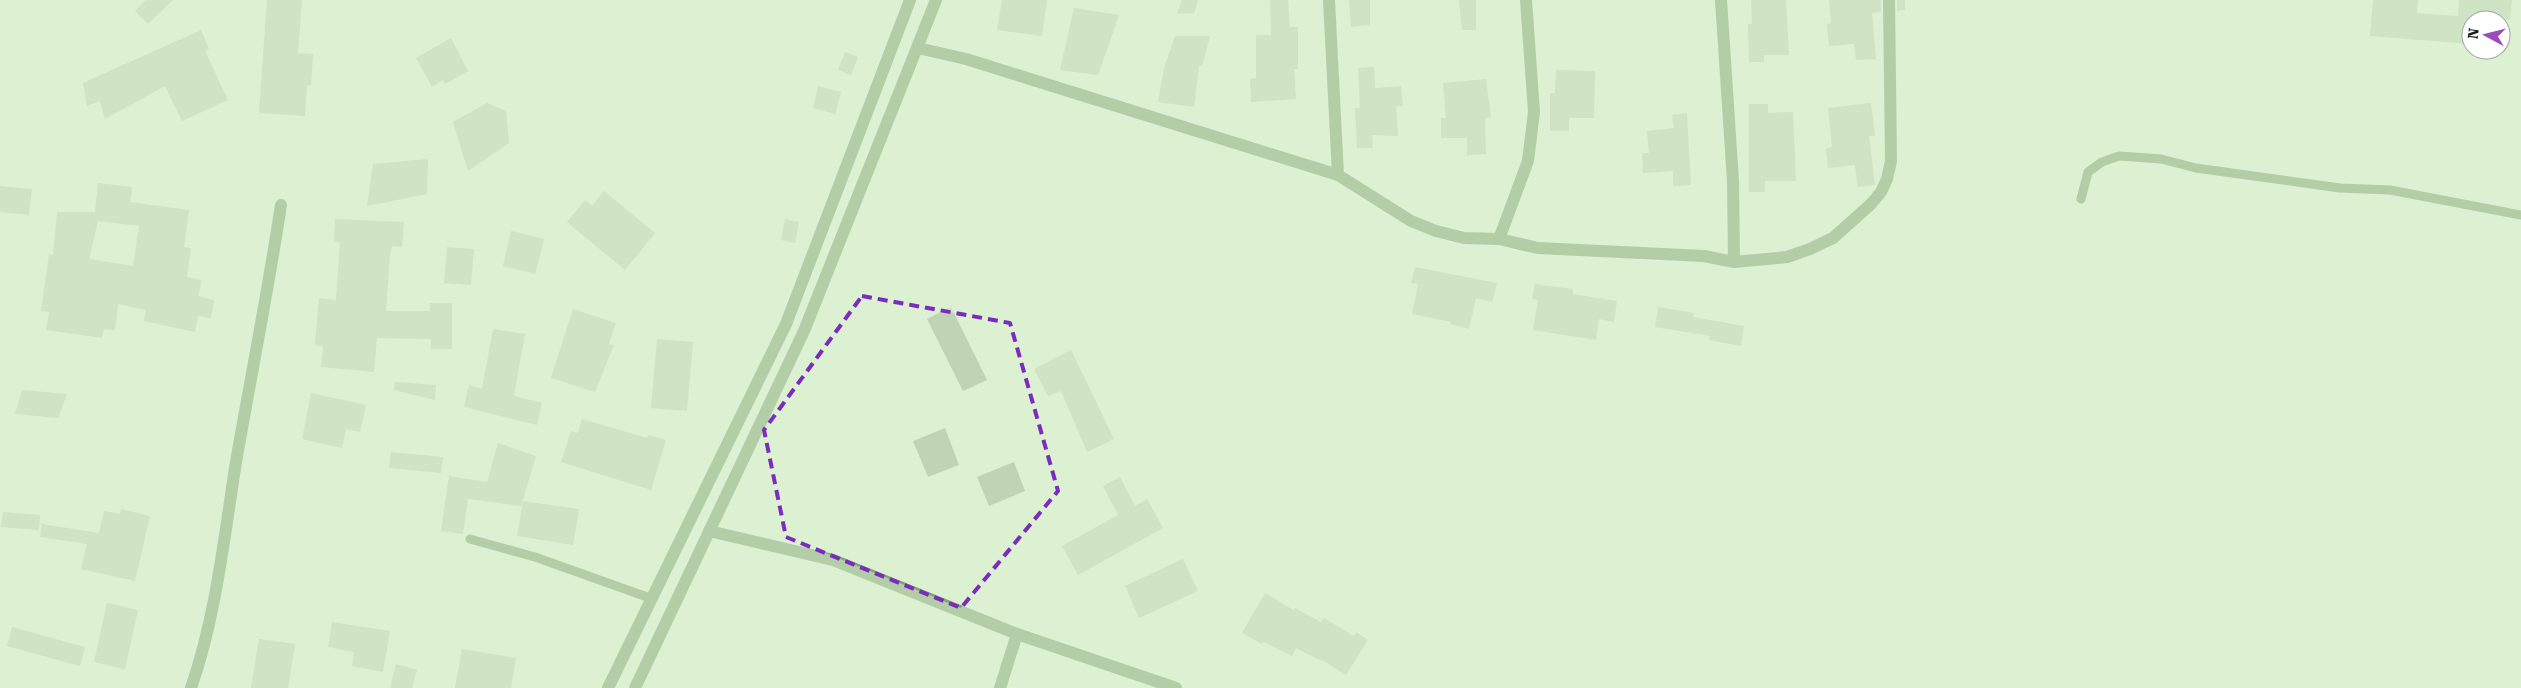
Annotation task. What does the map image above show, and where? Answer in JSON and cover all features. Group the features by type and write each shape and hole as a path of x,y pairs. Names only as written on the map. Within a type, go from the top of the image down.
{"street":[{"path":"608,688 650,598 786,324 910,0"},
{"path":"635,688 804,331 936,0"},
{"path":"1329,0 1338,175"},
{"path":"1499,240 1528,161 1533,122 1526,0"},
{"path":"1721,0 1733,181 1734,262"},
{"path":"918,48 966,59 1338,175 1411,221 1464,238 1499,240 1538,248 1704,256 1734,262 1787,257 1810,249 1833,238 1855,221 1881,192 1891,161 1889,0"},
{"path":"191,688 206,642 242,430 268,293 281,205"},
{"path":"786,324 804,331"},
{"path":"709,530 833,560 1017,634 1176,688"},
{"path":"1000,688 1017,634"}],"lane":[{"path":"2081,199 2088,172 2102,162 2119,156 2161,158 2196,168 2340,188 2390,190 2521,215"},
{"path":"470,539 535,557 650,598"}],"highlighted area":[{"path":"862,296 1010,323 1058,491 961,608 786,537 764,430"}],"building":[{"path":"146,0 173,0 148,24 135,11"},
{"path":"267,0 302,0 298,53 313,54 311,86 307,85 305,116 259,113"},
{"path":"1002,0 1047,0 1042,36 997,30"},
{"path":"1182,0 1198,0 1194,13 1177,14"},
{"path":"1270,0 1288,0 1290,27 1298,27 1298,69 1294,69 1296,99 1251,102 1250,79 1256,78 1256,35 1271,35"},
{"path":"1349,0 1370,0 1370,25 1351,27"},
{"path":"1459,0 1476,0 1476,30 1462,30"},
{"path":"1751,0 1786,0 1789,55 1764,55 1764,62 1749,62 1748,24 1752,24"},
{"path":"1829,0 1881,0 1881,12 1872,13 1876,59 1856,60 1854,44 1829,46 1827,24 1831,23"},
{"path":"1897,0 1905,0 1905,10 1897,11"},
{"path":"2373,0 2418,0 2417,13 2458,16 2459,0 2512,0 2511,10 2461,10 2461,43 2370,36"},
{"path":"1074,8 1119,15 1098,75 1060,70"},
{"path":"201,30 209,49 205,51 228,100 182,121 165,86 105,119 100,101 87,106 83,83"},
{"path":"1175,36 1210,36 1202,66 1199,66 1194,107 1158,102 1164,68"},
{"path":"451,38 468,71 445,84 443,80 432,87 416,58"},
{"path":"845,52 858,57 851,75 838,70"},
{"path":"1374,67 1375,88 1401,86 1403,106 1396,106 1398,136 1372,135 1373,148 1357,148 1355,108 1360,108 1358,68"},
{"path":"1556,70 1595,71 1594,118 1569,118 1569,131 1550,131 1550,93 1555,93"},
{"path":"1486,79 1491,117 1485,118 1486,154 1467,155 1467,138 1441,138 1441,118 1446,118 1443,83"},
{"path":"818,86 841,92 835,114 813,108"},
{"path":"487,103 506,111 509,143 468,171 453,122"},
{"path":"1871,103 1875,136 1869,136 1875,185 1858,187 1855,165 1828,168 1826,148 1832,147 1828,108"},
{"path":"1749,104 1768,104 1768,113 1793,112 1796,181 1765,181 1765,192 1749,192"},
{"path":"1687,113 1691,185 1673,186 1673,171 1643,173 1642,153 1649,153 1647,131 1674,128 1672,115"},
{"path":"428,159 427,194 367,206 373,164"},
{"path":"98,183 132,187 130,202 189,210 184,247 191,248 187,277 202,280 198,296 214,300 211,318 198,316 195,332 144,321 146,310 118,304 115,330 104,329 102,338 46,330 49,312 41,311 49,254 53,255 57,212 95,212","holes":["98,221 139,226 133,266 89,259"]},
{"path":"0,186 32,189 29,215 0,212"},
{"path":"604,191 655,233 625,270 567,222 585,200 592,206"},
{"path":"335,219 404,222 402,247 392,246 390,254 386,311 430,311 430,303 452,303 452,349 431,349 431,339 377,338 374,372 321,367 323,346 315,345 319,298 336,300 340,242 334,241"},
{"path":"785,219 799,222 795,243 781,240"},
{"path":"511,231 544,239 535,274 503,266"},
{"path":"447,247 474,249 471,285 444,283"},
{"path":"1415,267 1497,283 1492,302 1476,298 1469,329 1450,324 1451,322 1412,314 1418,284 1411,283"},
{"path":"1535,284 1573,289 1573,294 1617,301 1614,322 1599,319 1596,340 1533,330 1538,300 1532,299"},
{"path":"951,307 987,380 963,391 927,319"},
{"path":"1658,307 1694,313 1693,317 1744,326 1741,346 1709,340 1710,336 1655,327"},
{"path":"573,309 616,323 609,344 614,345 595,392 551,378"},
{"path":"493,329 525,334 514,396 542,403 537,425 464,407 469,385 482,389"},
{"path":"657,339 693,342 687,411 651,408"},
{"path":"1071,350 1114,439 1087,452 1061,391 1048,396 1034,369"},
{"path":"395,382 436,385 435,400 394,390"},
{"path":"22,390 67,394 58,418 15,414"},
{"path":"311,393 366,405 360,432 346,429 342,448 302,439"},
{"path":"582,419 647,438 648,435 666,440 651,490 561,462 571,431 578,433"},
{"path":"945,428 959,465 928,477 913,441"},
{"path":"498,443 536,456 521,506 468,499 463,534 441,531 449,476 487,482"},
{"path":"391,452 443,457 441,473 389,468"},
{"path":"1014,462 1025,491 989,506 977,477"},
{"path":"1120,477 1135,506 1147,499 1163,528 1078,575 1062,546 1118,515 1103,486"},
{"path":"523,501 579,509 573,545 517,536"},
{"path":"121,509 150,516 135,581 81,569 87,544 40,537 42,524 99,533 104,511 120,514"},
{"path":"3,512 40,515 39,530 1,527"},
{"path":"1183,559 1198,591 1139,618 1125,586"},
{"path":"1265,593 1293,610 1295,608 1321,622 1324,618 1354,636 1356,632 1368,640 1346,675 1322,660 1296,648 1292,656 1264,642 1262,644 1242,633"},
{"path":"107,603 138,610 125,669 94,662"},
{"path":"332,622 390,631 383,672 352,666 354,652 328,647"},
{"path":"12,627 85,647 80,666 7,646"},
{"path":"259,639 295,644 288,688 251,688"},
{"path":"462,649 516,658 511,688 455,688"},
{"path":"396,664 417,670 412,688 390,688"}]}
